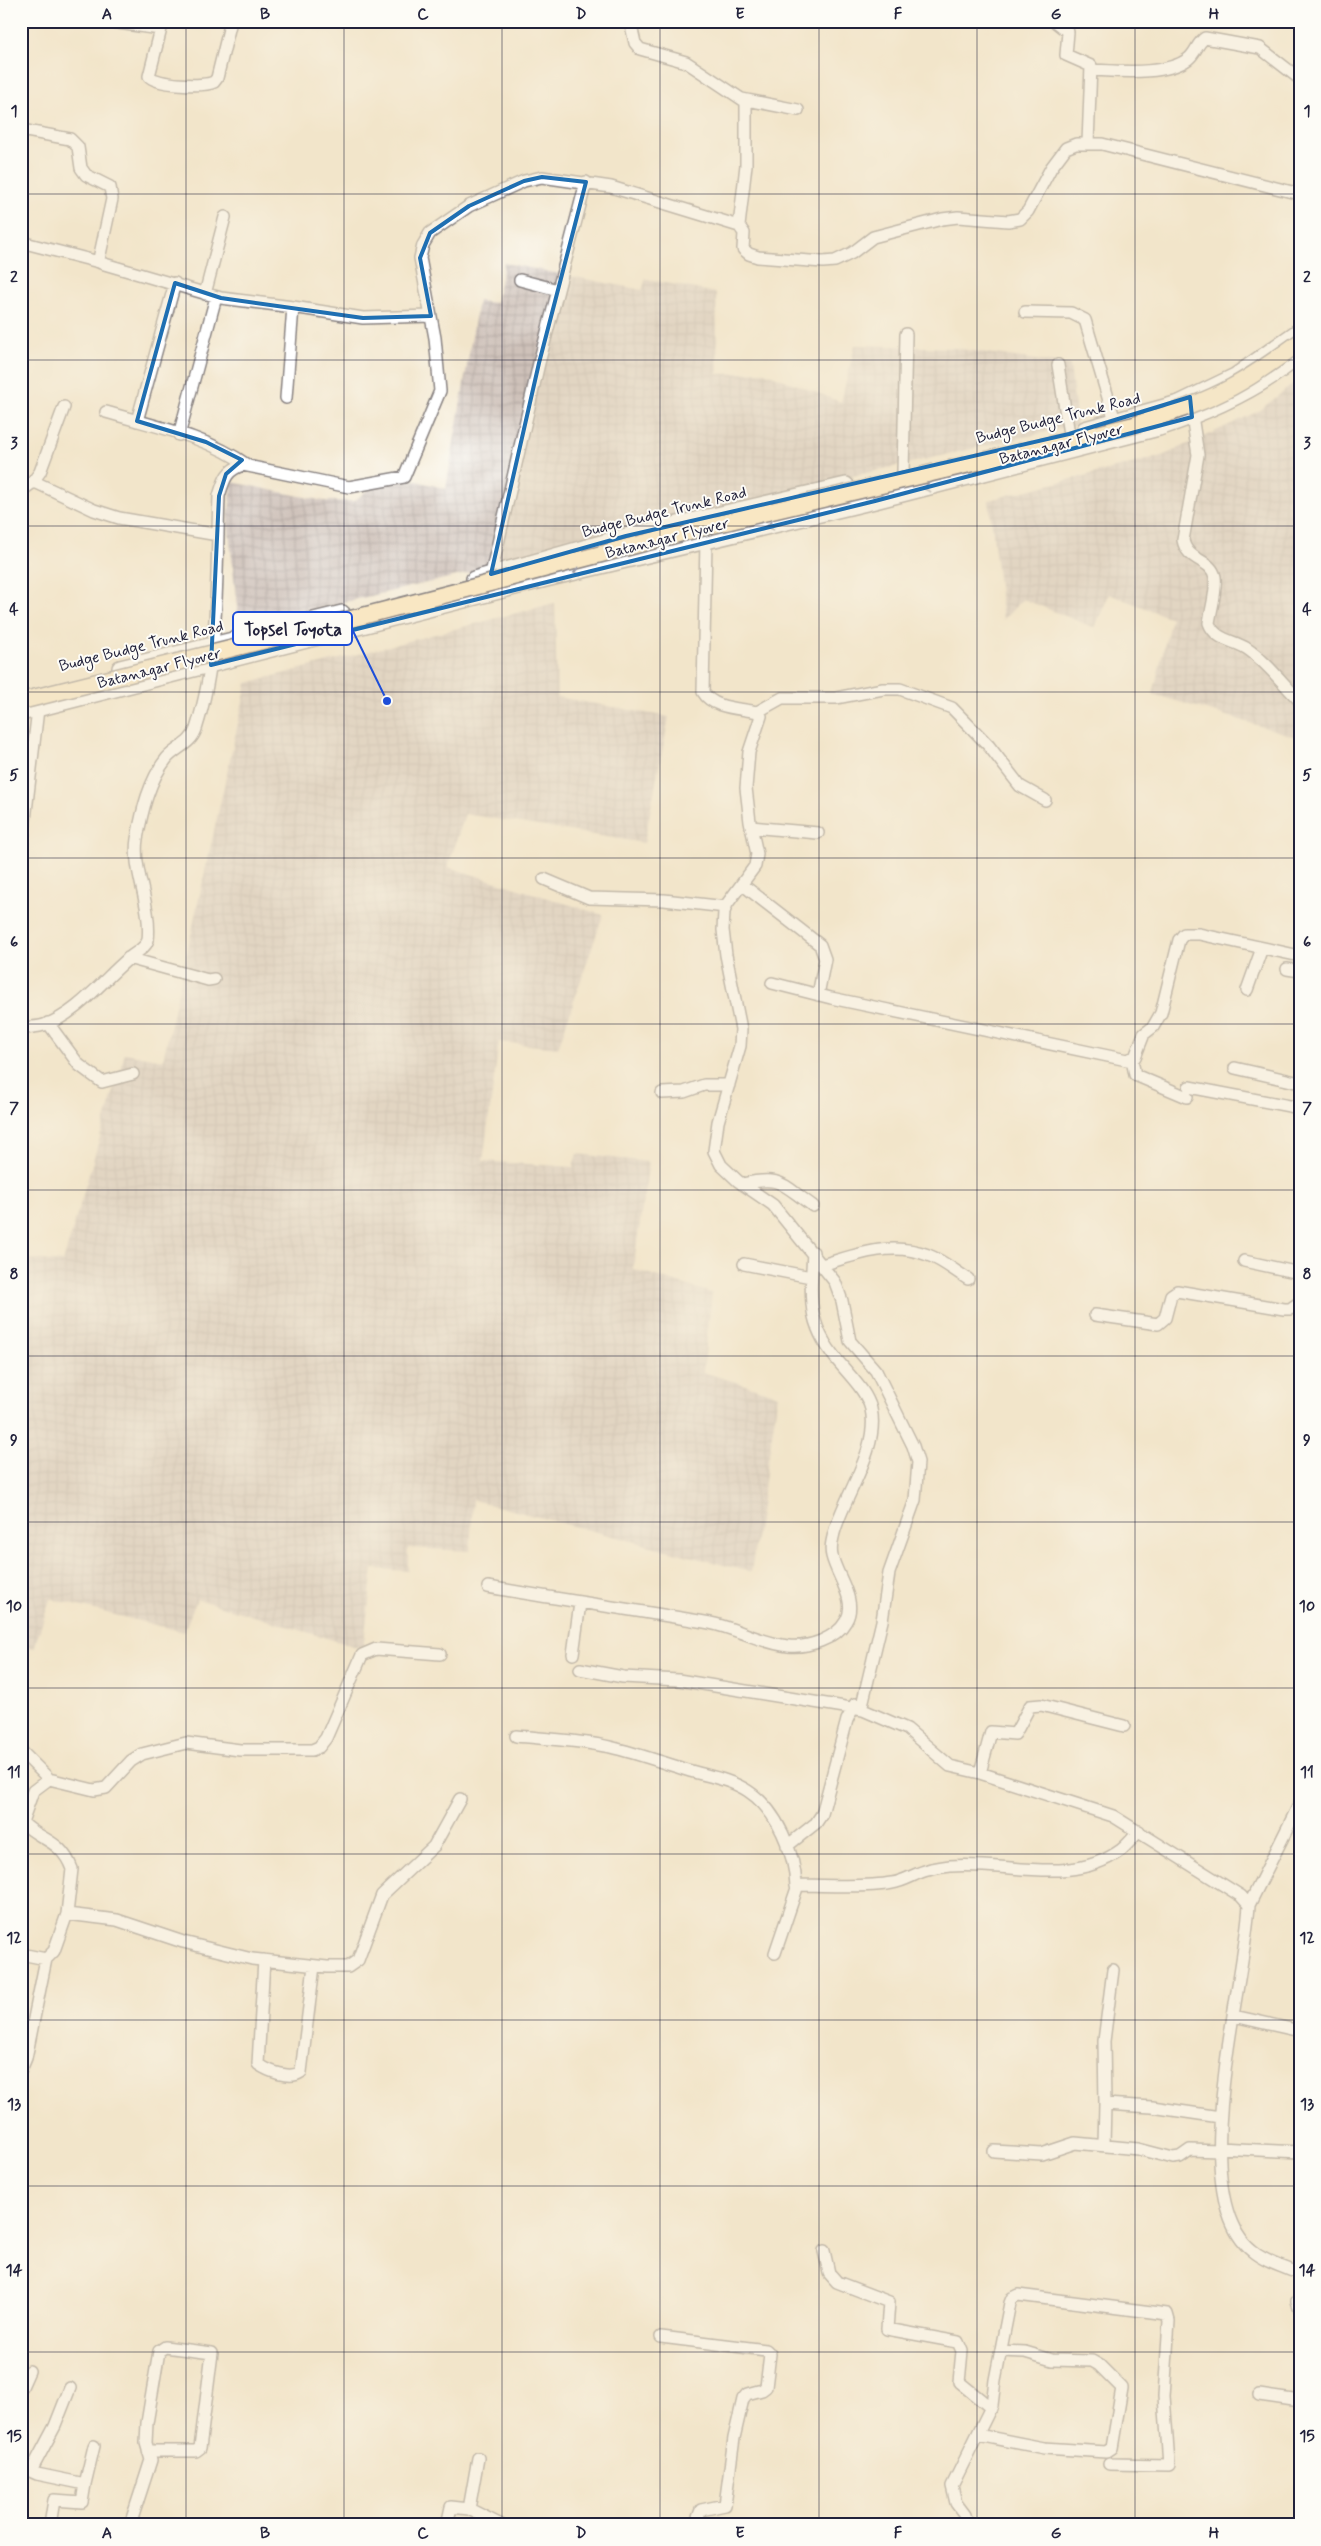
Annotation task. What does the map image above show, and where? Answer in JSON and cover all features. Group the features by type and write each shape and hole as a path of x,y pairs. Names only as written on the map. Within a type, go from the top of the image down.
{"main road":[{"name":"Batanagar Flyover","path":"21,701 359,617 709,526 1134,425 1189,407 1231,388 1267,366 1300,342"}],"street":[{"path":"104,21 162,25 149,71 152,79 164,82 210,84 217,78 231,21"},
{"path":"630,21 635,43 640,49 686,62 742,98 798,110"},
{"path":"1054,21 1068,32 1066,55 1091,66 1088,143"},
{"path":"1091,70 1134,72 1177,65 1189,58 1199,42 1205,38 1260,48 1300,79"},
{"path":"739,226 748,125 747,107 742,98"},
{"path":"21,130 70,139 78,147 82,168 86,175 110,187 112,199 99,262"},
{"path":"106,412 206,442 233,455 247,465 349,487 404,477 440,391 440,376 431,316 420,258 423,245 430,233 470,206 524,181 542,177 611,186 739,226 744,232 744,249 749,254 758,257 823,262 835,261 852,253 873,237 942,219 1008,221 1020,219 1028,212 1051,168 1066,148 1076,144 1102,144 1300,194"},
{"path":"491,574 538,363 586,182"},
{"path":"179,435 225,217"},
{"path":"21,242 175,283 210,295 363,318 431,316"},
{"path":"520,280 558,290"},
{"path":"137,421 175,283"},
{"path":"286,398 293,307"},
{"path":"1025,312 1071,313 1085,320 1115,421"},
{"name":"Budge Budge Trunk Road","path":"21,693 491,574 626,536 1069,434 1149,412 1190,397 1234,376 1300,330"},
{"path":"903,472 906,334"},
{"path":"21,713 1158,428 1192,417 1250,389 1287,366 1300,355"},
{"path":"1058,365 1069,434"},
{"path":"1190,397 1198,455 1183,540 1185,549 1191,556 1207,565 1215,578 1209,623 1212,630 1218,636 1254,654 1300,701"},
{"path":"21,491 32,483 40,472 64,407"},
{"path":"21,1029 48,1023 94,992 128,958 142,950 148,940 147,906 136,848 146,798 156,775 167,758 192,738 200,714 214,645 219,496 226,474 234,468 247,465"},
{"path":"32,483 37,483 94,510 118,518 218,535"},
{"path":"706,541 703,692 707,698 718,704 761,714 761,722 749,752 746,788 757,854 755,866 726,907 723,930 741,1029 740,1046 718,1122 714,1151 721,1165 742,1184 773,1204 835,1282 842,1301 850,1341 876,1372 913,1446 918,1462 915,1500 889,1573 882,1620 863,1698 857,1709 822,1814 816,1823 788,1846"},
{"path":"757,712 782,698 836,698 884,689 900,689 952,708 989,746 1020,786 1045,800"},
{"path":"21,854 38,709"},
{"path":"751,826 818,834"},
{"path":"544,879 589,898 664,900 726,907"},
{"path":"743,885 820,945 825,959 818,995"},
{"path":"1300,956 1199,934 1190,933 1181,936 1161,1013 1154,1027 1144,1034 1132,1060 1135,1075 1188,1092 1300,1108"},
{"path":"1247,990 1262,948"},
{"path":"128,958 208,980 214,979"},
{"path":"1287,969 1300,972"},
{"path":"772,983 818,995 1132,1060"},
{"path":"48,1023 79,1065 102,1082 133,1074"},
{"path":"1235,1068 1300,1083"},
{"path":"662,1093 684,1092 704,1085 729,1085"},
{"path":"742,1184 765,1179 777,1180 813,1206"},
{"path":"822,1265 874,1250 896,1249 927,1254 968,1279"},
{"path":"488,1588 712,1624 787,1646 820,1641 832,1636 844,1625 848,1618 850,1600 831,1555 831,1545 840,1513 872,1435 872,1415 867,1398 857,1383 822,1342 813,1314 811,1277 813,1252"},
{"path":"1244,1261 1300,1273"},
{"path":"744,1264 811,1277"},
{"path":"1095,1315 1142,1324 1158,1324 1165,1318 1171,1295 1177,1291 1284,1309 1290,1309 1300,1302"},
{"path":"573,1654 580,1603"},
{"path":"21,1751 49,1779 94,1790 106,1788 131,1761 142,1754 186,1743 240,1750 312,1750 319,1747 326,1738 362,1655 376,1648 440,1654"},
{"path":"580,1669 624,1677 678,1680 857,1709 907,1729 950,1766 980,1773 1113,1816 1241,1896 1249,1905"},
{"path":"980,1773 991,1732 1015,1734 1030,1706 1041,1705 1124,1726"},
{"path":"516,1736 581,1742 610,1747 728,1781 748,1791 770,1813 788,1846 793,1862 796,1886 775,1953"},
{"path":"21,2070 26,2058 46,1959 54,1951 67,1914 72,1869 70,1862 52,1841 27,1828 22,1822 22,1814 33,1790 49,1779"},
{"path":"67,1914 117,1920 183,1942 264,1960 314,1966 348,1967 356,1963 382,1895 434,1846 460,1799"},
{"path":"1300,1803 1249,1905 1220,2117 1219,2150 1224,2196 1232,2222 1240,2237 1252,2251 1300,2274"},
{"path":"796,1886 890,1884 912,1878 927,1870 952,1866 1002,1866 1056,1871 1078,1869 1105,1860 1122,1850 1139,1832"},
{"path":"21,1954 46,1959"},
{"path":"264,1960 258,2064 266,2069 290,2075 301,2072 314,1966"},
{"path":"1104,2145 1104,2041 1113,1970"},
{"path":"1234,2016 1300,2031"},
{"path":"1105,2104 1220,2117"},
{"path":"994,2151 1042,2154 1070,2144 1104,2145 1144,2150 1177,2159 1190,2150 1300,2152"},
{"path":"824,2251 829,2273 837,2282 889,2302 887,2329 958,2342 962,2352 959,2382 991,2408"},
{"path":"968,2525 965,2515 956,2503 952,2486 991,2408 1010,2303 1012,2298 1018,2295 1167,2314 1169,2321 1164,2396 1169,2465 1109,2464"},
{"path":"661,2336 766,2350 770,2354 766,2387 747,2394 743,2399 734,2438 725,2505 701,2510 695,2525"},
{"path":"130,2525 150,2464 146,2443 147,2423 160,2348 212,2353 200,2448 196,2450 148,2451"},
{"path":"978,2435 1044,2448 1106,2452 1112,2448 1122,2388 1099,2365 1092,2361 1052,2360 1024,2352 1001,2351"},
{"path":"21,2388 30,2371"},
{"path":"70,2388 54,2426 26,2469 85,2484"},
{"path":"1259,2395 1300,2401"},
{"path":"50,2525 54,2500 82,2502 94,2446"},
{"path":"469,2509 478,2458"},
{"path":"447,2525 451,2507 469,2509 501,2525"}],"highlighted area":[{"path":"542,177 586,182 539,363 491,574 626,536 1069,434 1190,397 1192,417 875,501 211,665 219,496 226,474 242,460 206,442 137,421 175,283 221,298 363,318 431,316 420,258 430,233 469,206 524,181"}],"shaded area":[{"path":"504,263 642,290 646,279 716,293 718,374 764,372 841,402 855,345 954,348 1070,365 1077,425 840,479 487,569 246,625 238,615 228,522 232,482 324,501 354,501 389,473 446,489 478,301 496,303"},
{"path":"1300,379 1300,738 1153,694 1171,618 1109,594 1095,628 1023,599 1003,620 989,500 1162,456 1257,412"},
{"path":"555,603 557,697 669,717 644,843 465,814 448,867 603,915 558,1048 499,1042 483,1161 573,1167 577,1154 649,1162 633,1269 712,1293 703,1372 778,1395 751,1572 473,1500 470,1551 408,1548 408,1571 373,1569 363,1649 197,1599 184,1632 50,1599 34,1648 21,1646 21,1258 63,1262 125,1053 163,1060 247,683"}],"place":[{"name":"Topsel Toyota","path":"387,701"}]}
